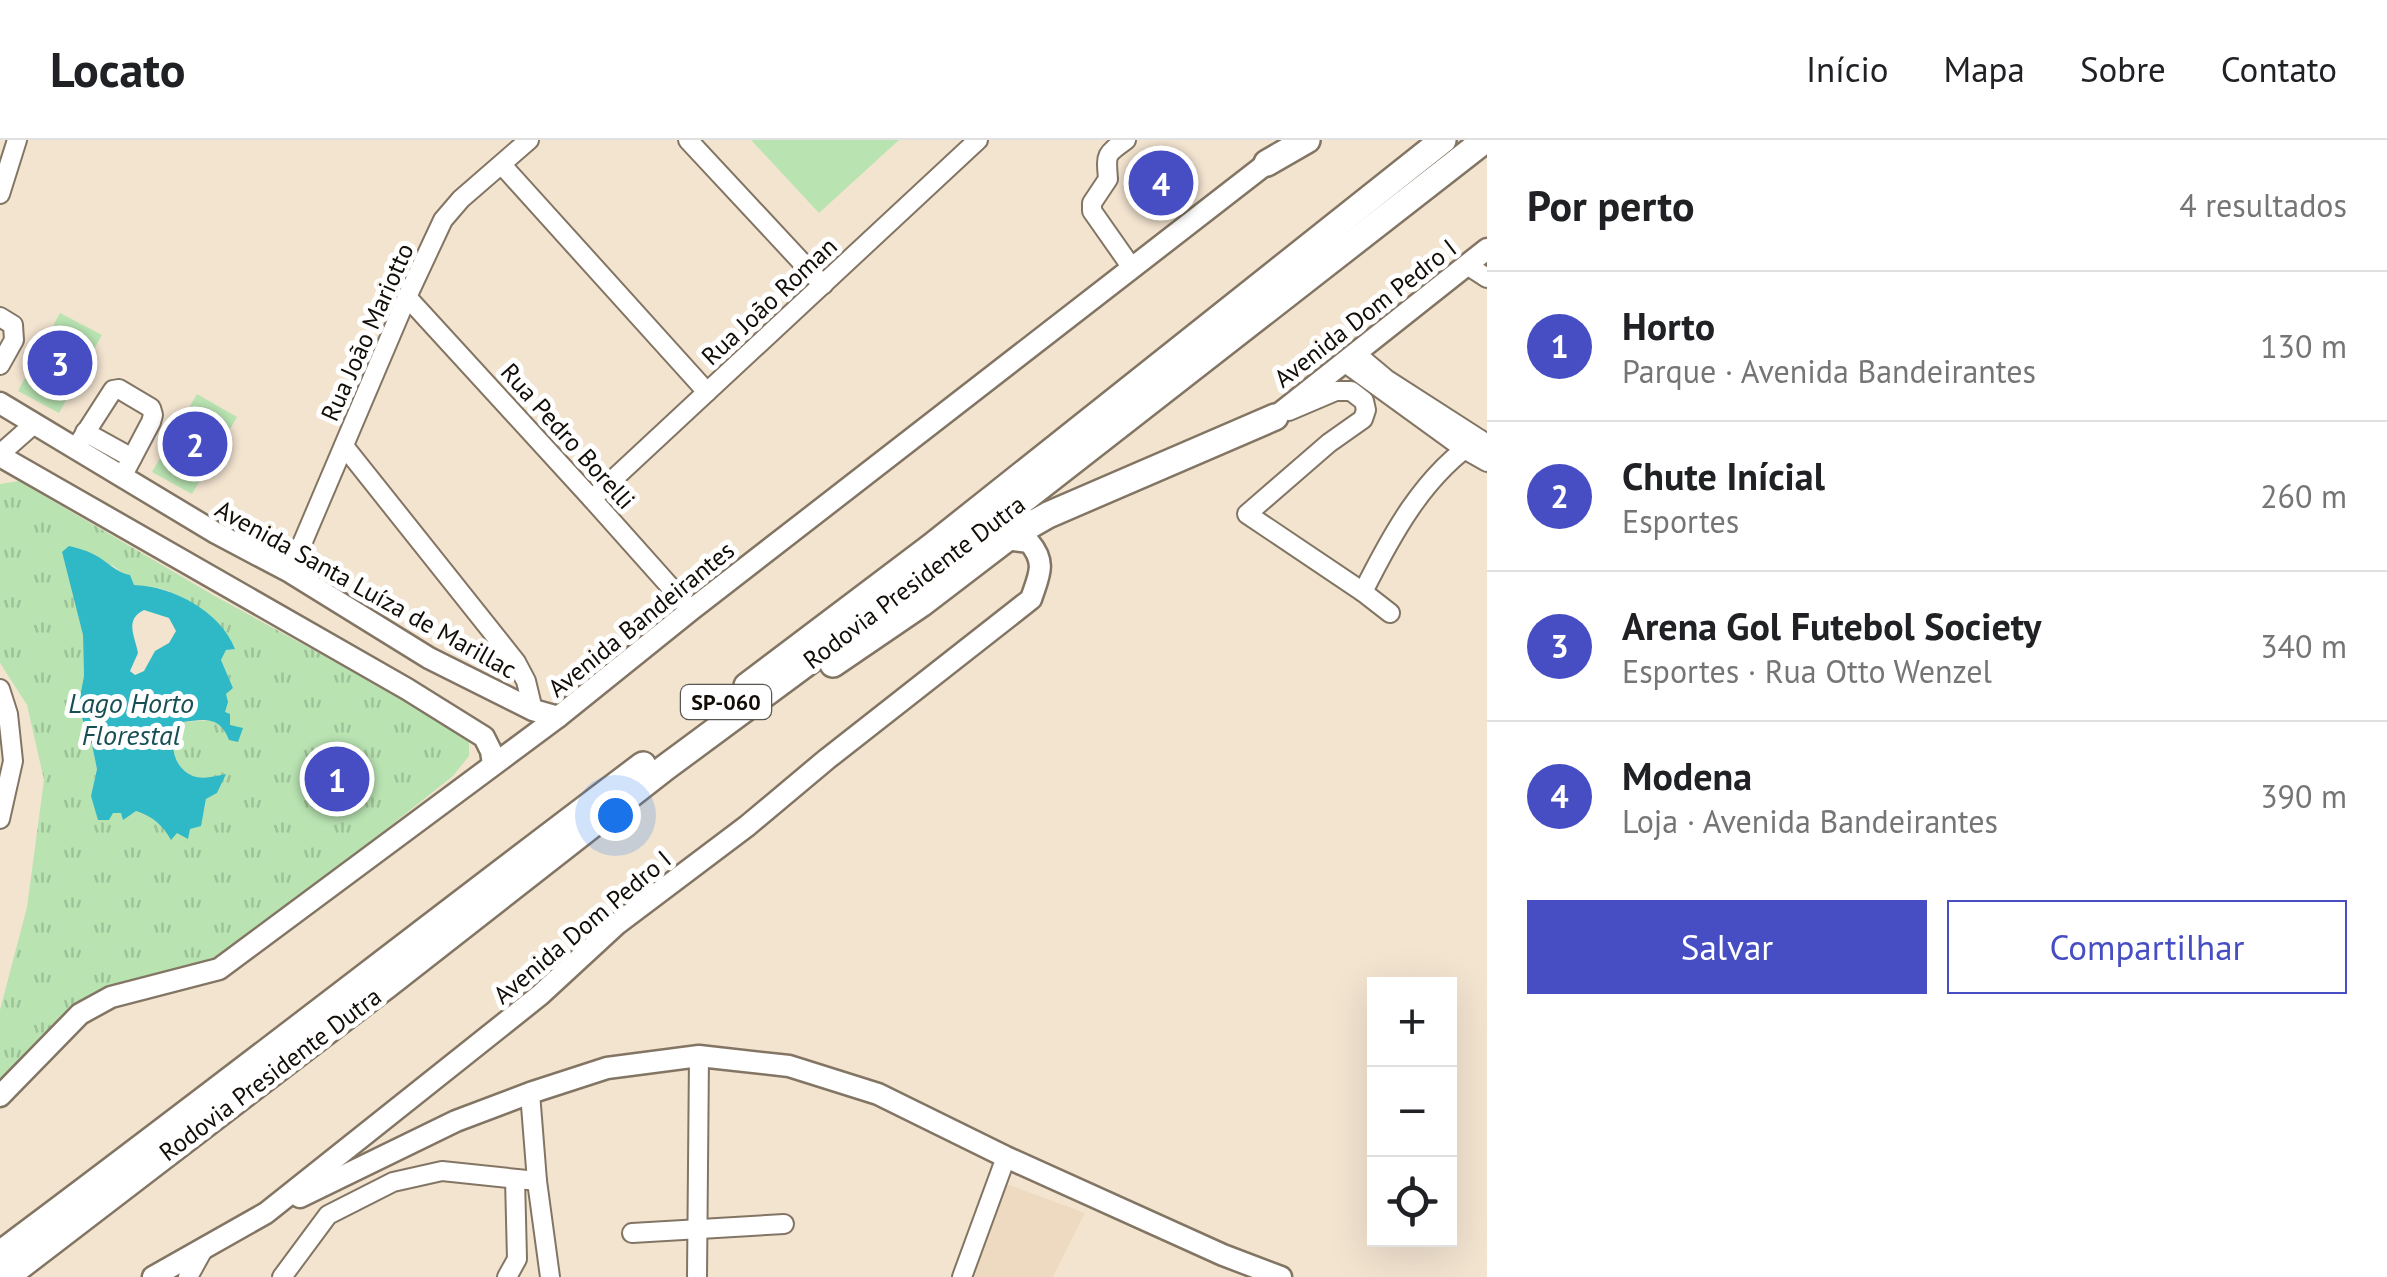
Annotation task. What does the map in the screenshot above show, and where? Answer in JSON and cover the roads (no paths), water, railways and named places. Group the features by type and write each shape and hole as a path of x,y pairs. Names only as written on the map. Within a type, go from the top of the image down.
{"highway":[{"path":"1268,163 1308,140"},
{"name":"Rodovia Presidente Dutra","path":"0,1254 930,547 1443,140"},
{"name":"Rodovia Presidente Dutra","path":"6,1277 666,768 946,560 1485,140"},
{"path":"596,824 1048,514 1275,416"}],"main road":[{"name":"Avenida Bandeirantes","path":"0,1096 80,1014 111,997 219,969 558,717 1296,140"},
{"name":"Avenida Dom Pedro I","path":"1275,416 1487,250"},
{"name":"Avenida Santa Luíza de Marillac","path":"0,403 34,424 80,440 127,468 216,533 290,572 429,658 534,710 558,717"},
{"path":"0,455 484,737 493,764"},
{"name":"Avenida Dom Pedro I","path":"153,1277 266,1213 540,994 617,924 1032,599 1041,566 1039,553 1029,542 1006,540"},
{"path":"407,690 426,679 429,658"},
{"path":"266,1213 456,1121 530,1093 607,1068 698,1056 789,1066 878,1094 1006,1157 1223,1255 1281,1277"}],"street":[{"path":"0,194 17,140"},
{"name":"Rua João Mariotto","path":"290,572 443,220 461,198 529,140"},
{"path":"688,140 823,285"},
{"name":"Rua João Roman","path":"592,498 978,140"},
{"path":"1126,140 1108,153 1108,180 1092,202 1092,211 1132,268"},
{"path":"502,165 707,392"},
{"path":"1468,265 1487,278"},
{"name":"Rua Pedro Borelli","path":"407,297 691,610"},
{"path":"0,317 12,325 14,340 0,365"},
{"path":"1350,358 1476,444 1487,462"},
{"path":"80,440 113,390 151,408 153,415 127,468"},
{"path":"1275,416 1336,391 1351,391 1364,401 1363,418 1247,514 1390,613"},
{"path":"0,455 34,424"},
{"path":"1363,592 1394,530 1437,476 1476,444"},
{"path":"344,446 516,662 534,710"},
{"path":"0,690 8,714 13,761 0,819"},
{"path":"696,1277 698,1056"},
{"path":"530,1093 550,1277"},
{"path":"962,1277 1006,1157"},
{"path":"282,1277 328,1215 393,1182 442,1171 538,1181"},
{"path":"506,1277 517,1258 515,1179"},
{"path":"632,1233 784,1224"},
{"path":"188,1277 203,1250"}],"water":[{"name":"Lago Horto Florestal","path":"69,546 87,551 130,575 134,585 164,590 194,604 219,624 235,649 226,650 221,660 233,688 226,694 225,712 230,714 230,725 243,728 238,742 229,740 216,723 205,720 183,722 173,743 176,759 186,772 201,778 226,774 217,793 206,799 201,826 190,829 188,839 177,833 171,840 156,822 136,811 123,820 121,813 113,813 109,820 98,820 91,796 97,769 78,707 84,676 83,635 62,552","holes":["144,610 169,618 176,631 169,643 155,651 144,671 135,675 130,671 138,653 132,629 134,619"]}],"place":[{"name":"Modena","path":"1161,183"},
{"name":"Arena Gol Futebol Society","path":"60,363"},
{"name":"Chute Inícial","path":"195,444"},
{"name":"Horto","path":"337,779"}]}
